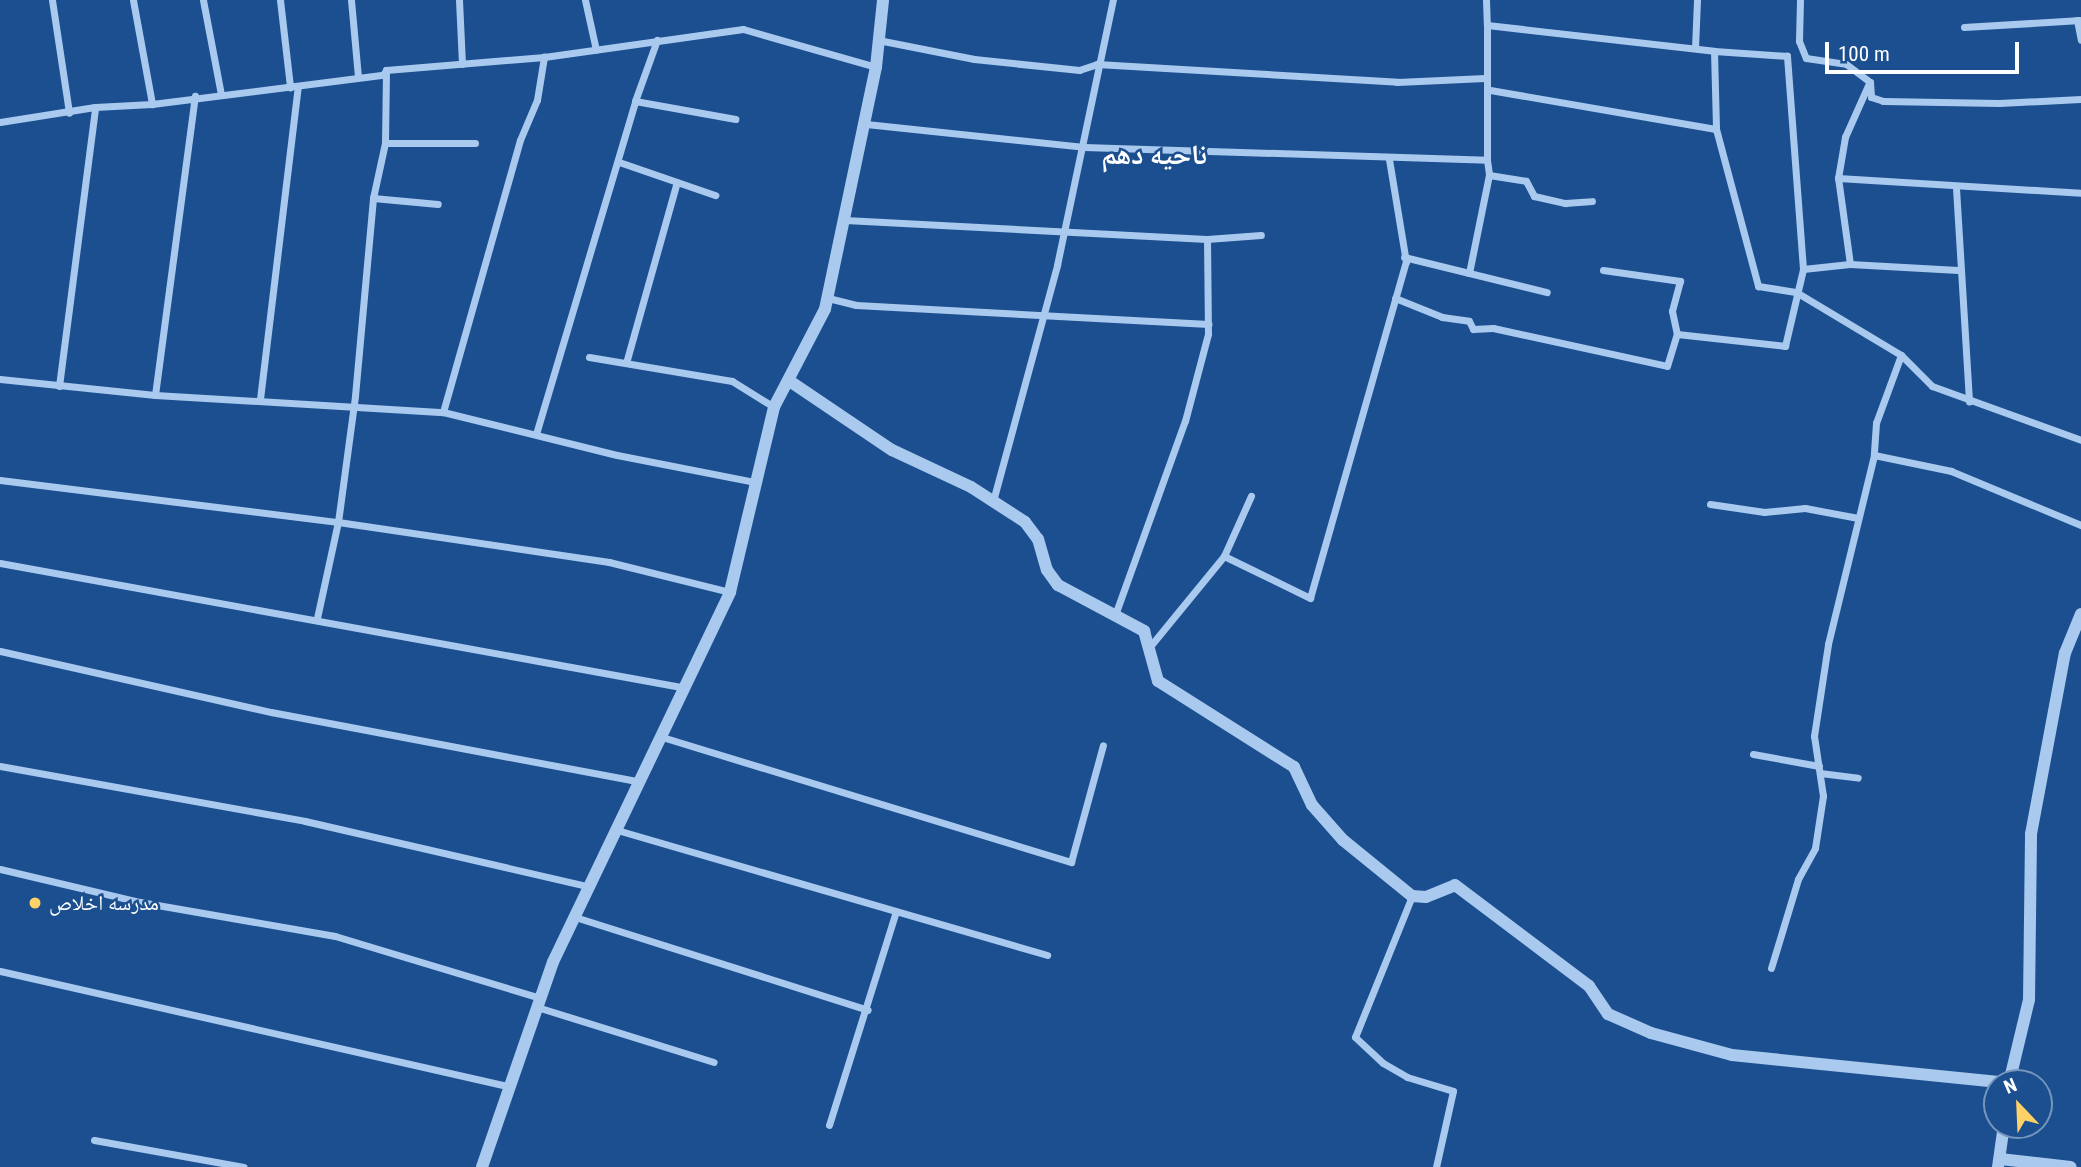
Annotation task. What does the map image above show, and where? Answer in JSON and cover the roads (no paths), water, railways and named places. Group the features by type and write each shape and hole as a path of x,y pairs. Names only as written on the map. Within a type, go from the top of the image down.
{"street":[{"path":"52,0 69,113"},
{"path":"133,0 152,104"},
{"path":"203,0 221,94"},
{"path":"260,399 294,86 280,0"},
{"path":"351,0 358,77"},
{"path":"459,0 462,64"},
{"path":"585,0 596,50"},
{"path":"482,1167 507,1086 538,1002 575,916 662,737 681,687 730,592 774,407 791,382 828,298 866,124 876,67 877,39 884,28 883,0"},
{"path":"993,501 1065,229 1084,147 1097,64 1113,0"},
{"path":"1469,273 1489,175 1487,160 1490,90 1485,78 1486,0"},
{"path":"1695,48 1697,0"},
{"path":"1800,0 1799,41 1806,58 1846,64 1870,82 1871,97 1883,101 2081,99"},
{"path":"1964,27 2079,20 2081,40"},
{"path":"1487,25 1714,51 1787,56 1803,269 1785,345 1677,334"},
{"path":"386,69 544,57 743,29 876,67"},
{"path":"877,39 974,59 1079,70 1097,64 1397,82 1485,78"},
{"path":"536,434 635,101 657,40"},
{"path":"1714,51 1716,129 1758,286 1796,292 1901,355 1932,386 1969,402 2081,440"},
{"path":"443,412 520,139 537,100 544,57"},
{"path":"0,122 95,107 152,104 195,96 383,75 386,69"},
{"path":"317,618 338,522 350,409 364,314 373,198 385,143 386,69"},
{"path":"1850,264 1838,178 1845,137 1870,82"},
{"path":"1490,90 1716,129"},
{"path":"155,395 195,96"},
{"path":"635,101 735,119"},
{"path":"59,386 95,107"},
{"path":"866,124 1084,147 1389,159 1487,160"},
{"path":"385,143 475,143"},
{"path":"1224,556 1310,597 1395,298 1404,257 1389,159"},
{"path":"619,162 715,195"},
{"path":"1489,175 1526,181 1534,196 1565,203 1592,201"},
{"path":"1838,178 1956,188 2081,192"},
{"path":"626,363 677,182"},
{"path":"1956,188 1958,270 1967,323 1969,402"},
{"path":"373,198 438,204"},
{"path":"845,220 1065,229 1207,239 1261,235"},
{"path":"1114,616 1185,421 1208,324 1207,239"},
{"path":"1404,257 1547,292"},
{"path":"1803,269 1850,264 1958,270"},
{"path":"1395,298 1442,317 1469,321 1473,329 1493,328 1667,366 1677,334 1672,311 1680,281 1602,270"},
{"path":"828,298 856,305 1208,324"},
{"path":"1771,968 1798,879 1815,848 1824,796 1814,736 1828,643 1874,455 1876,423 1901,355"},
{"path":"589,357 732,381 774,407"},
{"path":"0,379 155,395 260,399 350,409 443,412 755,482"},
{"path":"791,382 892,450 993,501 1025,522 1038,539 1047,570 1058,585 1144,631 1152,644 1158,681 1294,767 1312,804 1343,840 1412,896 1426,897 1455,885 1580,978 1608,1014 1651,1033 1732,1055 1983,1080"},
{"path":"1874,455 1951,471 2081,525"},
{"path":"0,480 338,522 608,562 730,592"},
{"path":"1152,644 1224,556 1251,496"},
{"path":"1710,504 1764,512 1805,508 1858,518"},
{"path":"0,564 317,618 681,687"},
{"path":"2012,1069 2029,1000 2031,834 2065,653 2081,614"},
{"path":"0,651 271,712 640,782"},
{"path":"662,737 1071,862 1103,745"},
{"path":"1753,754 1858,778"},
{"path":"0,766 305,821 590,887"},
{"path":"617,830 1047,955"},
{"path":"0,869 139,902 335,936 714,1062"},
{"path":"1412,896 1355,1037 1383,1063 1407,1077 1453,1091 1436,1167"},
{"path":"829,1125 868,1010 896,911"},
{"path":"575,916 868,1010"},
{"path":"0,971 507,1086"},
{"path":"2002,1139 1999,1163 2071,1167"},
{"path":"94,1140 244,1167"}],"place":[{"name":"مدرسه اخلاص","path":"35,903"}],"district":[{"name":"ناحیه دهم","path":"1154,155"}]}
